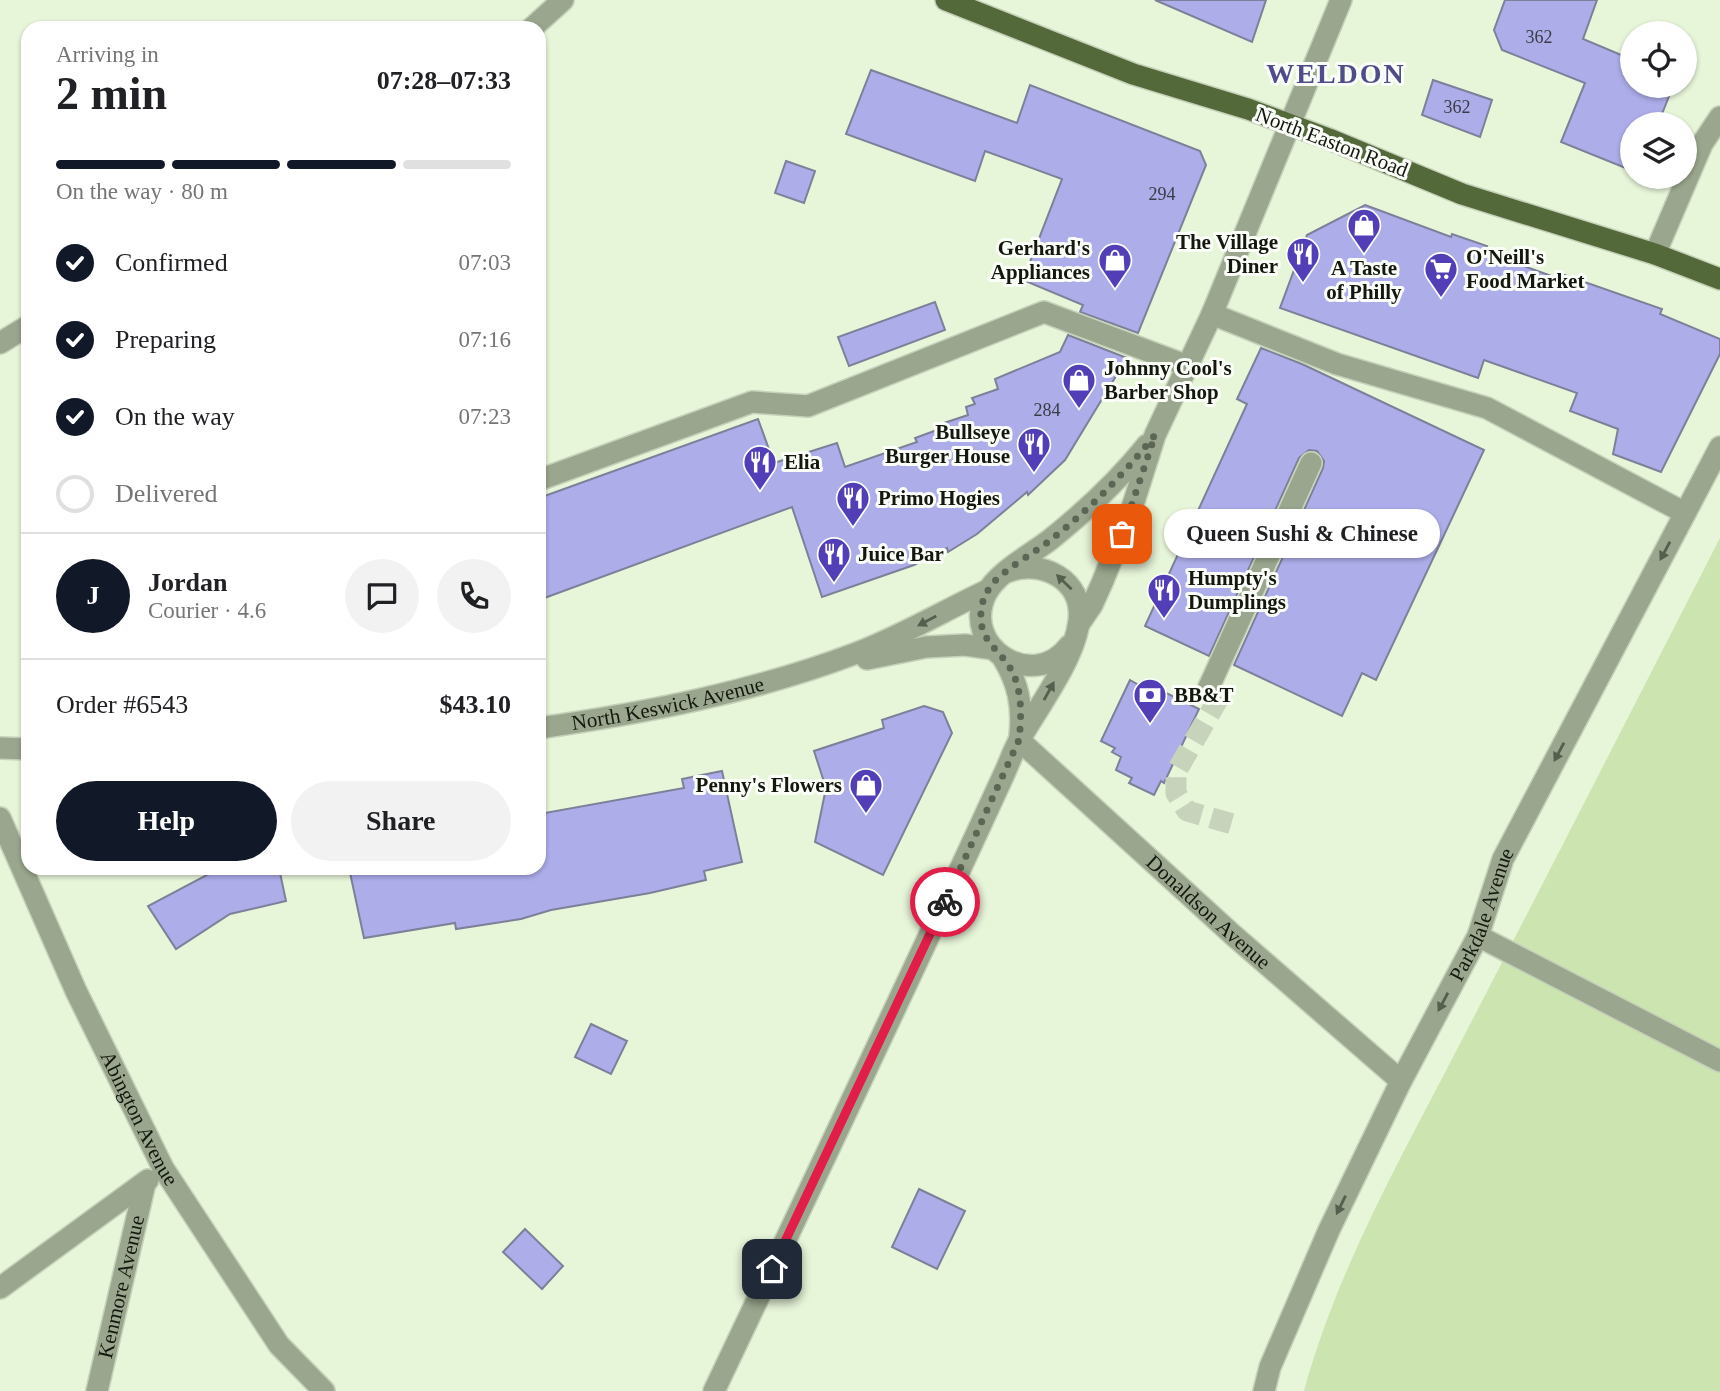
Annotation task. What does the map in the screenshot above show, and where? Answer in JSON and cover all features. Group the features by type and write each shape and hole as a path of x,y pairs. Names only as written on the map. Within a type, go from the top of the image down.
{"main road":[{"name":"North Easton Road","path":"946,0 1133,74 1291,125 1462,194 1655,254 1720,279"}],"street":[{"path":"540,21 563,0"},
{"name":"North Keswick Avenue","path":"796,673 926,647 965,645 999,654 1019,664 1042,664 1059,656 1092,605 1102,583 1131,511 1155,435 1212,314 1341,0"},
{"path":"1655,254 1702,144 1720,117"},
{"path":"546,477 752,402 808,406 1044,312 1188,366"},
{"path":"1212,314 1337,364 1487,408 1685,513"},
{"path":"0,343 21,330"},
{"name":"North Keswick Avenue","path":"546,727 597,720 735,691 853,655 901,634 999,579 1098,500 1128,470 1155,435"},
{"name":"Parkdale Avenue","path":"1264,1391 1270,1367 1329,1230 1401,1081 1478,936 1503,859 1720,447"},
{"path":"1208,689 1311,464"},
{"path":"714,1391 924,950 1019,740 1050,690 1076,631 1079,607 1063,579 1046,569 1032,567 1017,568 999,579 981,608 985,637 1010,670 1020,696 1022,713 1019,740"},
{"name":"Donaldson Avenue","path":"1019,740 1233,935 1401,1081"},
{"path":"0,748 21,749"},
{"name":"Abington Avenue","path":"0,818 21,866"},
{"name":"Abington Avenue","path":"25,875 76,991 163,1168 279,1345 324,1391"},
{"path":"1478,936 1720,1060"},
{"path":"0,1287 163,1168"},
{"name":"Kenmore Avenue","path":"97,1391 145,1183"}],"green space":[{"path":"1720,538 1720,1391 1304,1391 1335,1299 1396,1166"}],"building":[{"path":"1155,0 1266,0 1252,42"},
{"path":"1505,0 1597,0 1583,39 1620,55 1620,98 1668,98 1663,112 1620,112 1620,166 1561,142 1585,83 1502,50 1494,30"},
{"path":"871,70 1017,123 1030,85 1200,151 1206,165 1138,333 1080,312 1083,305 1023,280 1062,179 985,151 975,181 846,134"},
{"path":"1433,80 1492,100 1480,137 1422,115"},
{"path":"786,161 815,171 804,203 775,193"},
{"path":"1365,205 1451,237 1452,234 1487,246 1485,252 1557,278 1559,273 1662,309 1660,314 1720,339 1720,354 1661,472 1613,454 1618,429 1570,411 1577,393 1484,360 1478,378 1280,308 1307,235"},
{"path":"935,302 945,330 849,366 838,337"},
{"path":"1068,335 1127,358 1065,460 1028,495 1027,492 977,534 948,552 947,548 914,565 822,597 792,507 546,597 546,495 758,419 774,463 837,443 845,467 917,442 915,438 945,427 944,423 968,415 966,407 975,404 972,398 998,389 995,379 1060,352"},
{"path":"1261,348 1302,364 1484,450 1376,680 1362,673 1342,716 1234,665 1323,468 1324,461 1317,451 1309,450 1299,458 1209,656 1145,626 1247,404 1237,399"},
{"name":"BB&T","path":"1130,680 1144,688 1146,683 1199,709 1164,783 1161,781 1154,795 1129,783 1132,778 1116,770 1121,757 1112,752 1115,748 1101,741"},
{"name":"Penny's Flowers","path":"924,706 943,712 952,733 883,875 815,842 826,788 814,751 884,728 882,720"},
{"path":"722,771 742,862 704,871 706,880 650,893 551,910 521,919 456,929 455,923 364,938 350,875 546,875 546,813 684,788 682,779"},
{"path":"207,875 280,875 286,901 230,914 176,949 148,906"},
{"path":"591,1024 627,1041 611,1074 575,1057"},
{"path":"919,1189 965,1211 937,1269 892,1247"},
{"path":"525,1229 563,1266 542,1289 503,1252"}],"tunnel":[{"path":"1220,696 1176,772 1176,793 1187,811 1236,825"}],"way so far":[{"path":"945,902 1019,740 1022,713 1019,690 1003,657 985,637 981,623 981,608 988,590 999,578 1098,500 1128,470 1155,435 1122,534"}],"place":[{"name":"A Taste of Philly","path":"1364,255"},
{"name":"The Village Diner","path":"1303,284"},
{"name":"Gerhard's Appliances","path":"1115,290"},
{"name":"O'Neill's Food Market","path":"1441,299"},
{"name":"Johnny Cool's Barber Shop","path":"1079,410"},
{"name":"Bullseye Burger House","path":"1034,474"},
{"name":"Elia","path":"760,492"},
{"name":"Primo Hogies","path":"853,528"},
{"name":"Queen Sushi & Chinese","path":"1122,534"},
{"name":"Juice Bar","path":"834,584"},
{"name":"Humpty's Dumplings","path":"1164,620"},
{"name":"BB&T","path":"1150,725"},
{"name":"Penny's Flowers","path":"866,815"}],"district":[{"name":"WELDON","path":"1336,73"}],"route":[{"path":"772,1269 945,902"}]}
